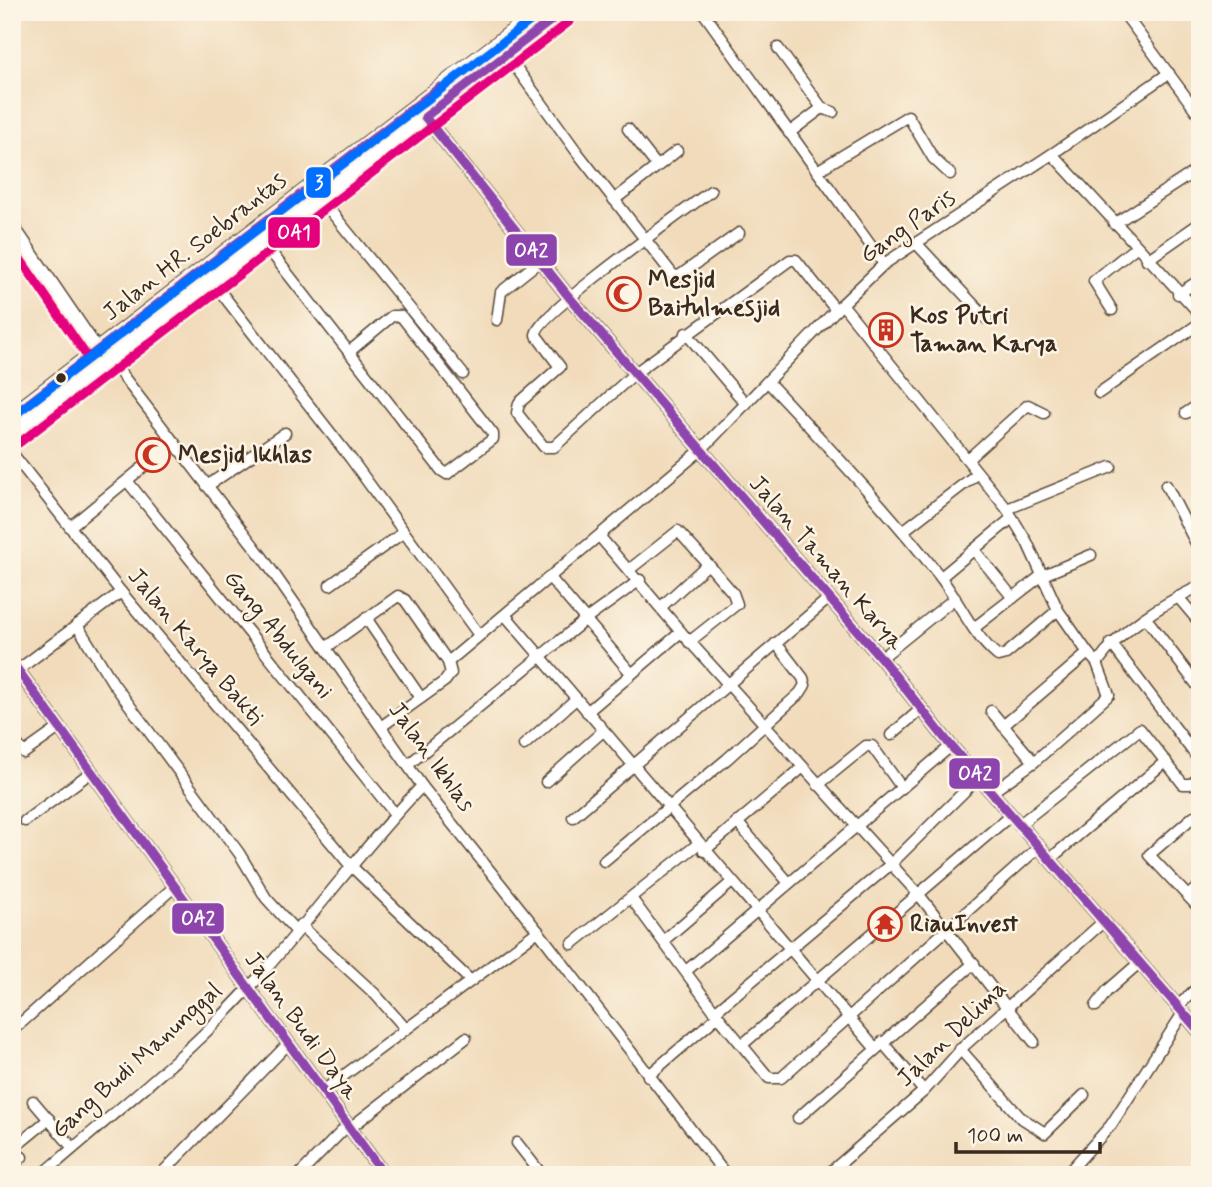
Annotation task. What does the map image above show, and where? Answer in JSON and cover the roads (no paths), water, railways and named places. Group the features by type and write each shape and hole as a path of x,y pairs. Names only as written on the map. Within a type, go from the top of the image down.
{"main road":[{"name":"Jalan HR. Soebrantas","path":"12,416 104,354 187,291 539,12"},
{"name":"Jalan HR. Soebrantas","path":"187,291 212,281 562,12"},
{"name":"Jalan HR. Soebrantas","path":"12,433 104,354"}],"street":[{"path":"703,12 884,264"},
{"path":"1123,12 1198,111"},
{"path":"778,48 827,110 789,133"},
{"path":"507,55 614,200 641,244 673,275 679,276 739,233"},
{"name":"Gang Paris","path":"448,662 551,579 701,450 884,264 1052,154 1169,73"},
{"path":"817,171 908,116 933,158 950,174"},
{"name":"Jalan Taman Karya","path":"425,117 569,297 881,658 951,746 1200,1032"},
{"path":"628,129 657,166"},
{"path":"614,200 677,151"},
{"path":"1052,154 1178,294 1200,314"},
{"path":"1114,224 1200,168"},
{"path":"711,191 569,297 535,332 559,367 517,408 517,413 544,447 554,447 635,373 686,333 790,260 796,260 968,459 1009,513 1058,610 1097,663 1110,692 1034,762 992,792"},
{"path":"320,198 463,374"},
{"path":"1147,260 1200,223"},
{"path":"12,225 104,354"},
{"path":"263,242 349,352 447,474 488,445 494,434 401,316 392,316 349,352"},
{"path":"916,243 986,318"},
{"path":"1112,310 1094,281 1136,247"},
{"path":"497,320 501,292 541,260"},
{"path":"1178,294 1200,280"},
{"path":"212,281 351,459 480,635"},
{"path":"1100,393 1200,323"},
{"path":"686,333 746,404"},
{"name":"Jalan Ikhlas","path":"104,354 174,442 327,647 422,786 538,931 726,1175"},
{"path":"768,382 903,531 941,577 974,628 998,656 1006,654 1058,610"},
{"path":"1186,413 1200,404"},
{"path":"968,459 1028,405 1045,413"},
{"path":"207,486 285,433"},
{"path":"71,526 174,442"},
{"name":"Jalan Karya Bakti","path":"12,453 121,592 350,865 471,981"},
{"path":"941,577 975,551 1009,513 1111,467"},
{"path":"903,531 977,474"},
{"name":"Gang Abdulgani","path":"128,482 395,814"},
{"path":"1166,485 1200,551"},
{"path":"629,569 678,531 733,593 737,604 690,642"},
{"path":"330,585 404,532"},
{"path":"600,537 640,580 681,632 919,896 1034,1042"},
{"path":"975,551 1013,598"},
{"path":"974,628 1041,576 1091,555"},
{"path":"661,607 708,564"},
{"path":"551,579 631,673"},
{"path":"409,764 542,658 585,620 640,580"},
{"path":"1097,663 1111,643 1178,597 1200,586"},
{"path":"15,666 78,625 121,592"},
{"path":"327,647 400,597 448,662 451,673 445,681 382,726"},
{"path":"1178,597 1200,623"},
{"path":"881,658 955,598"},
{"path":"573,817 828,599"},
{"path":"506,616 818,983 925,1091"},
{"path":"366,618 421,698"},
{"path":"1146,618 1200,689"},
{"path":"78,625 113,682 239,853 266,898 375,994 406,1029"},
{"path":"587,712 681,632"},
{"path":"604,861 765,725 804,685 803,678 776,643"},
{"path":"1111,643 1200,761"},
{"path":"1003,726 1088,653"},
{"name":"Jalan Budi Daya","path":"15,666 383,1174"},
{"path":"524,746 576,699"},
{"path":"891,735 920,709"},
{"path":"991,711 1034,762"},
{"path":"12,738 24,753 59,728"},
{"path":"743,1044 919,896 1015,820 1140,729 1183,784 1190,784 1200,778"},
{"path":"546,782 603,731"},
{"path":"817,785 866,746 872,746 902,788"},
{"path":"686,971 951,746"},
{"path":"1050,859 1166,761"},
{"path":"572,944 737,822 802,768"},
{"path":"25,821 90,773"},
{"path":"648,1076 717,1013 891,864 979,777"},
{"name":"Gang Budi Manunggal","path":"43,1175 176,1059 248,988 350,865 422,786"},
{"path":"1194,816 1149,855 1200,909"},
{"path":"737,822 789,883"},
{"path":"631,898 717,1013 769,1078 776,1080 948,931 1039,847"},
{"path":"663,941 732,882"},
{"path":"1188,896 1200,886"},
{"path":"12,1031 174,887"},
{"name":"Jalan Delima","path":"827,1175 925,1091 960,1049 1103,922"},
{"path":"323,1091 538,931"},
{"path":"798,1118 974,963"},
{"path":"1096,1006 1107,991 1139,963"},
{"path":"1066,1175 1111,1125 1181,1010 1200,985"},
{"path":"299,1175 349,1127 466,1038"},
{"path":"160,1175 288,1044"},
{"path":"960,1049 1020,1117 1045,1133 1084,1095"},
{"path":"33,1101 73,1148"},
{"path":"21,1142 49,1119"},
{"path":"517,1143 542,1175"},
{"path":"12,1166 22,1157"}],"place":[{"name":"Mesjid Baitulmesjid","path":"624,294"},
{"name":"Kos Putri Taman Karya","path":"886,330"},
{"name":"Mesjid Ikhlas","path":"153,455"},
{"name":"RiauInvest","path":"885,924"}]}
